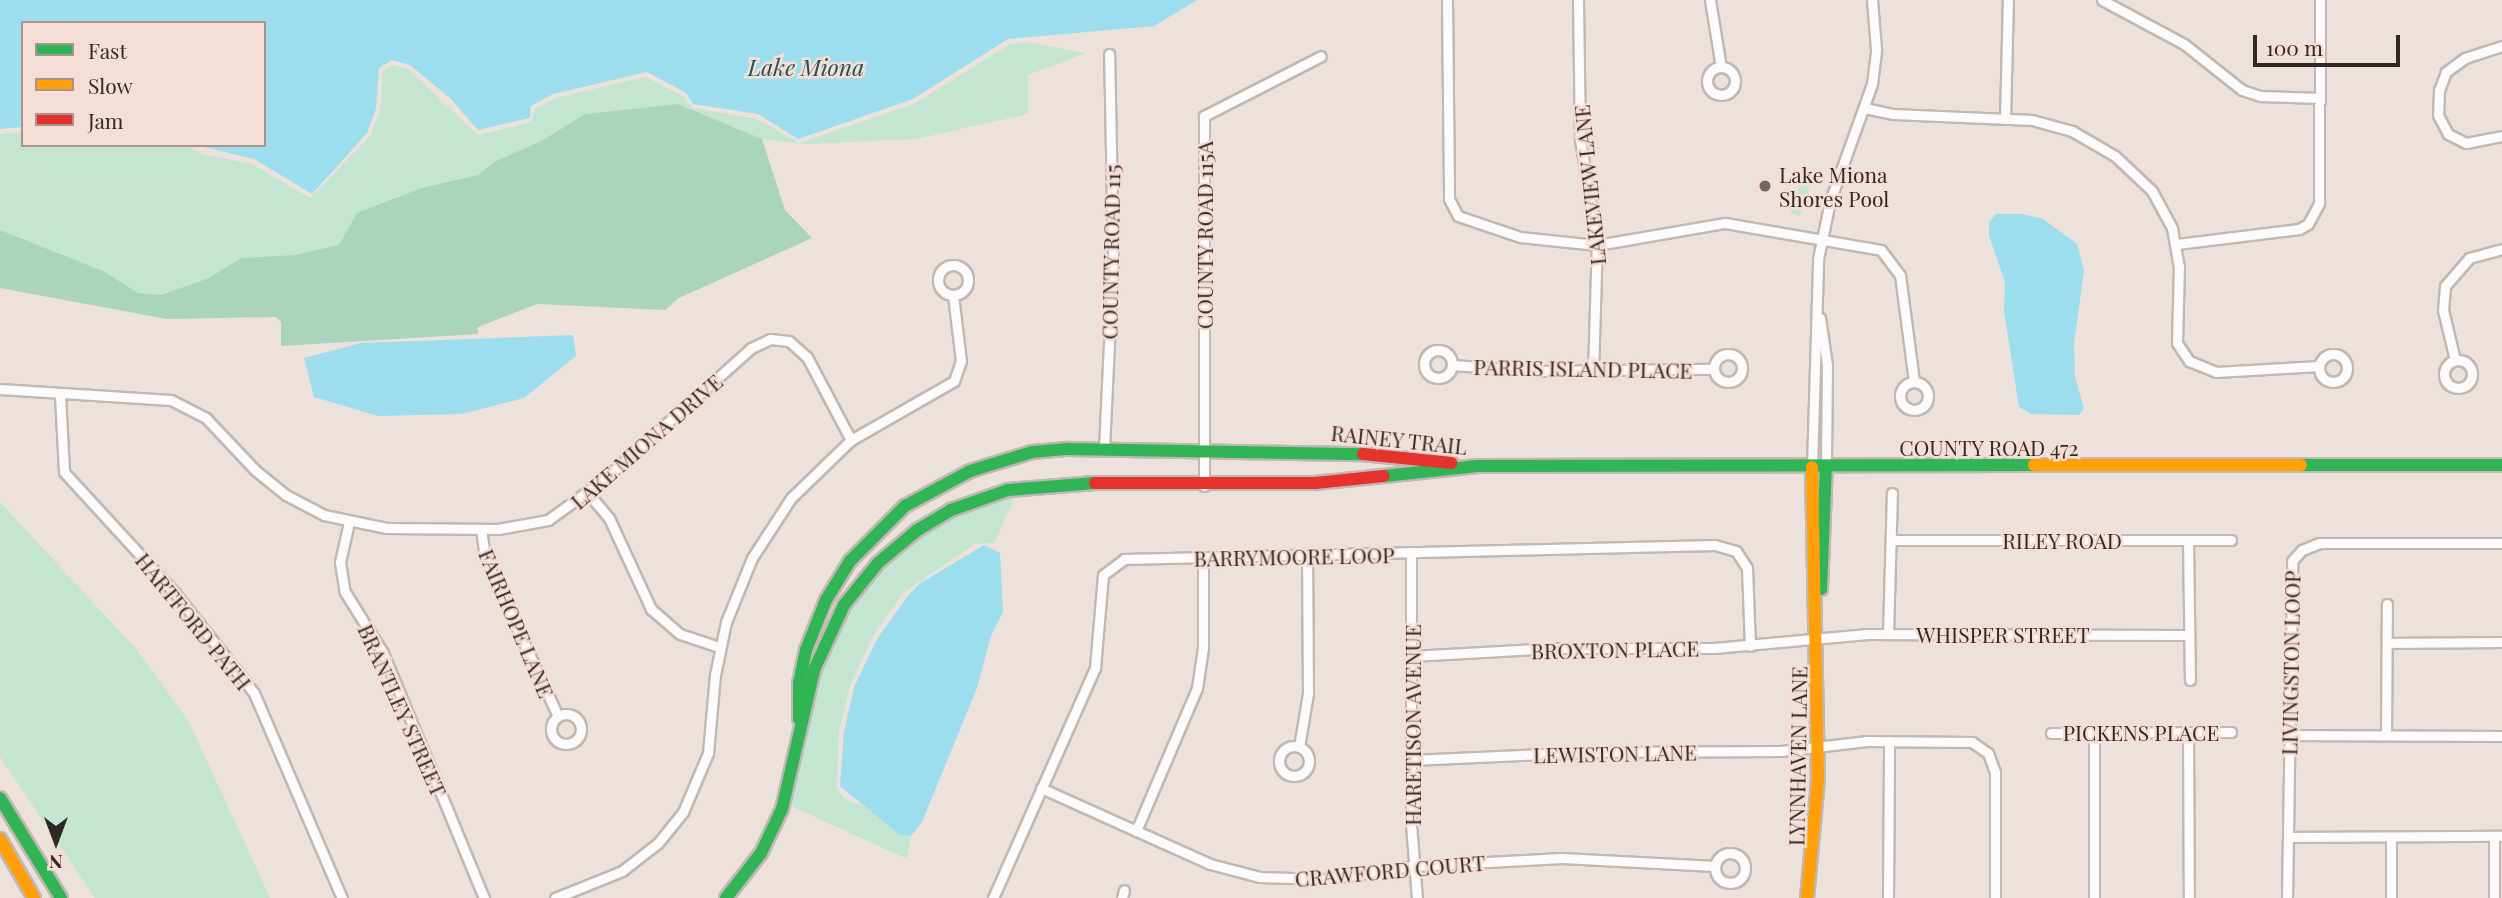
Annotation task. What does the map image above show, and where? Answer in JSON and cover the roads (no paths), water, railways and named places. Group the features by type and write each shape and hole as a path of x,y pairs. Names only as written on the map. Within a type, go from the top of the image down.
{"street":[{"path":"1447,0 1452,209 1467,221 1520,237 1597,245 1725,223 1867,246 1889,256 1900,275 1914,382"},
{"name":"LAKEVIEW LANE","path":"1578,0 1580,140 1597,245 1593,371"},
{"path":"1710,0 1721,67"},
{"path":"1812,467 1821,240 1830,201 1865,108 1876,49 1872,0"},
{"path":"2006,119 2008,0"},
{"path":"2102,0 2184,44 2242,90 2261,96 2320,98"},
{"path":"2177,244 2299,229 2308,223 2319,203 2320,0"},
{"path":"2502,46 2465,58 2446,72 2439,90 2438,115 2456,139 2478,143 2502,136"},
{"name":"COUNTY ROAD 115","path":"1104,449 1113,256 1109,54"},
{"name":"COUNTY ROAD 115A","path":"1204,486 1204,116 1321,56"},
{"path":"1865,108 2006,119 2072,131 2115,156 2152,191 2177,244 2177,343 2189,361 2216,372 2319,366"},
{"path":"2455,360 2443,310 2445,286 2469,258 2502,249"},
{"path":"555,898 622,871 657,843 683,812 708,753 719,647 739,587 765,535 804,484 851,440 954,381 961,361 953,295"},
{"path":"1817,306 1827,365 1826,467"},
{"name":"LAKE MIONA DRIVE","path":"0,389 60,395 150,396 184,405 221,432 270,484 308,507 349,522 387,528 523,527 548,520 588,493 751,348 770,339 789,341 807,357 851,440"},
{"name":"PARRIS ISLAND PLACE","path":"1452,366 1593,371 1714,369"},
{"name":"HARTFORD PATH","path":"60,395 64,472 175,593 254,693 342,898"},
{"name":"RAINEY TRAIL","path":"800,722 799,682 818,617 850,561 884,523 928,491 984,465 1032,452 1104,449 1324,450 1477,466"},
{"name":"COUNTY ROAD 472","path":"1477,466 2502,465"},
{"name":"RAINEY TRAIL","path":"726,898 761,853 782,809 794,766 800,722 817,659 844,605 889,552 932,520 980,498 1029,486 1315,483 1477,466"},
{"name":"LYNNHAVEN LANE","path":"1807,898 1816,837 1818,748 1818,613 1811,543 1812,467"},
{"name":"LYNNHAVEN LANE","path":"1818,613 1825,562 1826,467"},
{"path":"588,493 609,518 651,609 680,634 719,647"},
{"path":"1888,634 1892,493"},
{"name":"BRANTLEY STREET","path":"349,522 340,562 345,592 383,653 484,898"},
{"name":"FAIRHOPE LANE","path":"481,529 485,559 558,716"},
{"name":"RILEY ROAD","path":"1892,540 2231,540"},
{"path":"2188,540 2190,680"},
{"name":"LIVINGSTON LOOP","path":"2287,898 2288,579 2292,561 2302,550 2319,543 2502,543"},
{"name":"BARRYMOORE LOOP","path":"993,898 1095,668 1103,575 1124,559 1307,558 1572,545 1727,547 1736,551 1747,568 1751,646"},
{"name":"HARETISON AVENUE","path":"1411,552 1413,866 1417,898"},
{"path":"1136,831 1197,688 1203,648 1203,558"},
{"path":"1299,747 1308,693 1307,558"},
{"path":"2386,735 2387,604"},
{"name":"WHISPER STREET","path":"1818,640 1888,634 2189,635"},
{"name":"BROXTON PLACE","path":"1411,656 1555,648 1751,646 1818,640"},
{"path":"2387,643 2502,642"},
{"path":"2094,732 2094,898"},
{"path":"2188,732 2189,898"},
{"name":"PICKENS PLACE","path":"2051,733 2231,732"},
{"path":"2288,735 2502,736"},
{"path":"1888,898 1889,741"},
{"name":"LEWISTON LANE","path":"1412,760 1818,748 1889,741 1962,741 1988,752 1995,772 1995,898"},
{"name":"CRAWFORD COURT","path":"1041,788 1210,864 1259,877 1324,879 1413,866 1599,857 1715,866"},
{"path":"0,798 61,898"},
{"path":"2288,837 2498,836 2494,898"},
{"path":"2391,837 2391,898"},
{"path":"0,839 34,898"}],"water":[{"name":"Lake Miona","path":"0,0 1197,0 1154,26 1008,39 913,99 798,139 758,114 693,104 686,93 647,72 553,94 531,106 530,118 478,130 451,99 410,65 392,60 379,68 376,109 367,133 312,194 254,159 204,147 266,147 266,21 21,21 21,127 0,129"},
{"path":"1996,214 2023,214 2043,219 2077,244 2084,271 2074,343 2075,377 2084,408 2079,415 2031,414 2019,407 2004,311 2005,282 1989,236 1989,223"},
{"path":"573,335 576,356 524,398 462,414 378,416 314,397 304,358 361,343"},
{"path":"984,545 1000,553 1003,612 991,636 977,688 922,822 911,836 900,835 840,786 844,732 854,687 877,639 907,597 919,584"}],"place":[{"name":"Lake Miona Shores Pool","path":"1765,186"}]}
